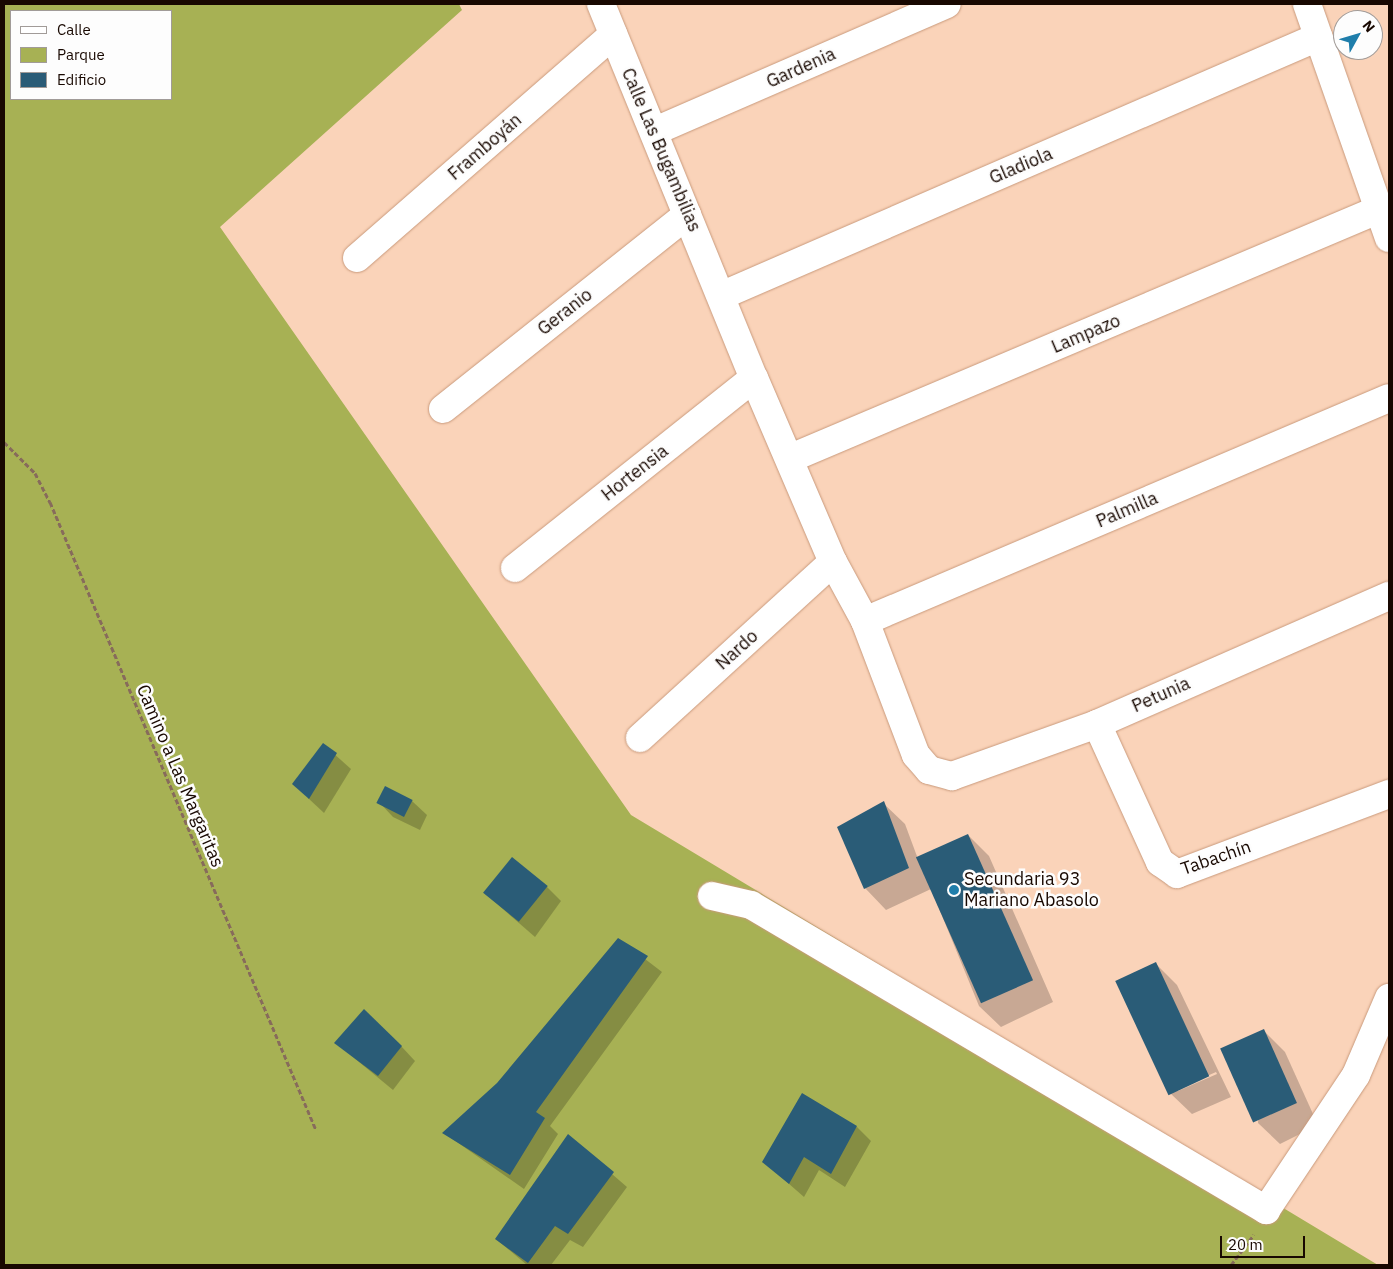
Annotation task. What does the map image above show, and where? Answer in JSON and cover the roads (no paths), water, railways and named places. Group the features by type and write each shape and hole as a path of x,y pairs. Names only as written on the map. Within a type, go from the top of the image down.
{"street":[{"name":"Calle Las Bugambilias","path":"600,4 655,131 687,215 723,295 754,378 791,458 833,562 865,621 916,754 929,770"},
{"name":"Gardenia","path":"655,131 947,4"},
{"path":"1307,4 1389,238"},
{"name":"Framboyán","path":"357,258 613,35"},
{"name":"Gladiola","path":"723,295 1318,37"},
{"name":"Lampazo","path":"791,458 1380,209"},
{"name":"Geranio","path":"443,410 687,215"},
{"name":"Hortensia","path":"515,568 754,378"},
{"name":"Palmilla","path":"865,621 1389,398"},
{"name":"Nardo","path":"640,738 833,562"},
{"name":"Petunia","path":"929,770 952,776 1097,724 1389,596"},
{"name":"Tabachín","path":"1097,724 1160,862 1177,874 1389,794"},
{"path":"712,896 751,905 1266,1210 1356,1075 1389,998"}],"place":[{"name":"Secundaria 93 Mariano Abasolo","path":"954,890"}]}
